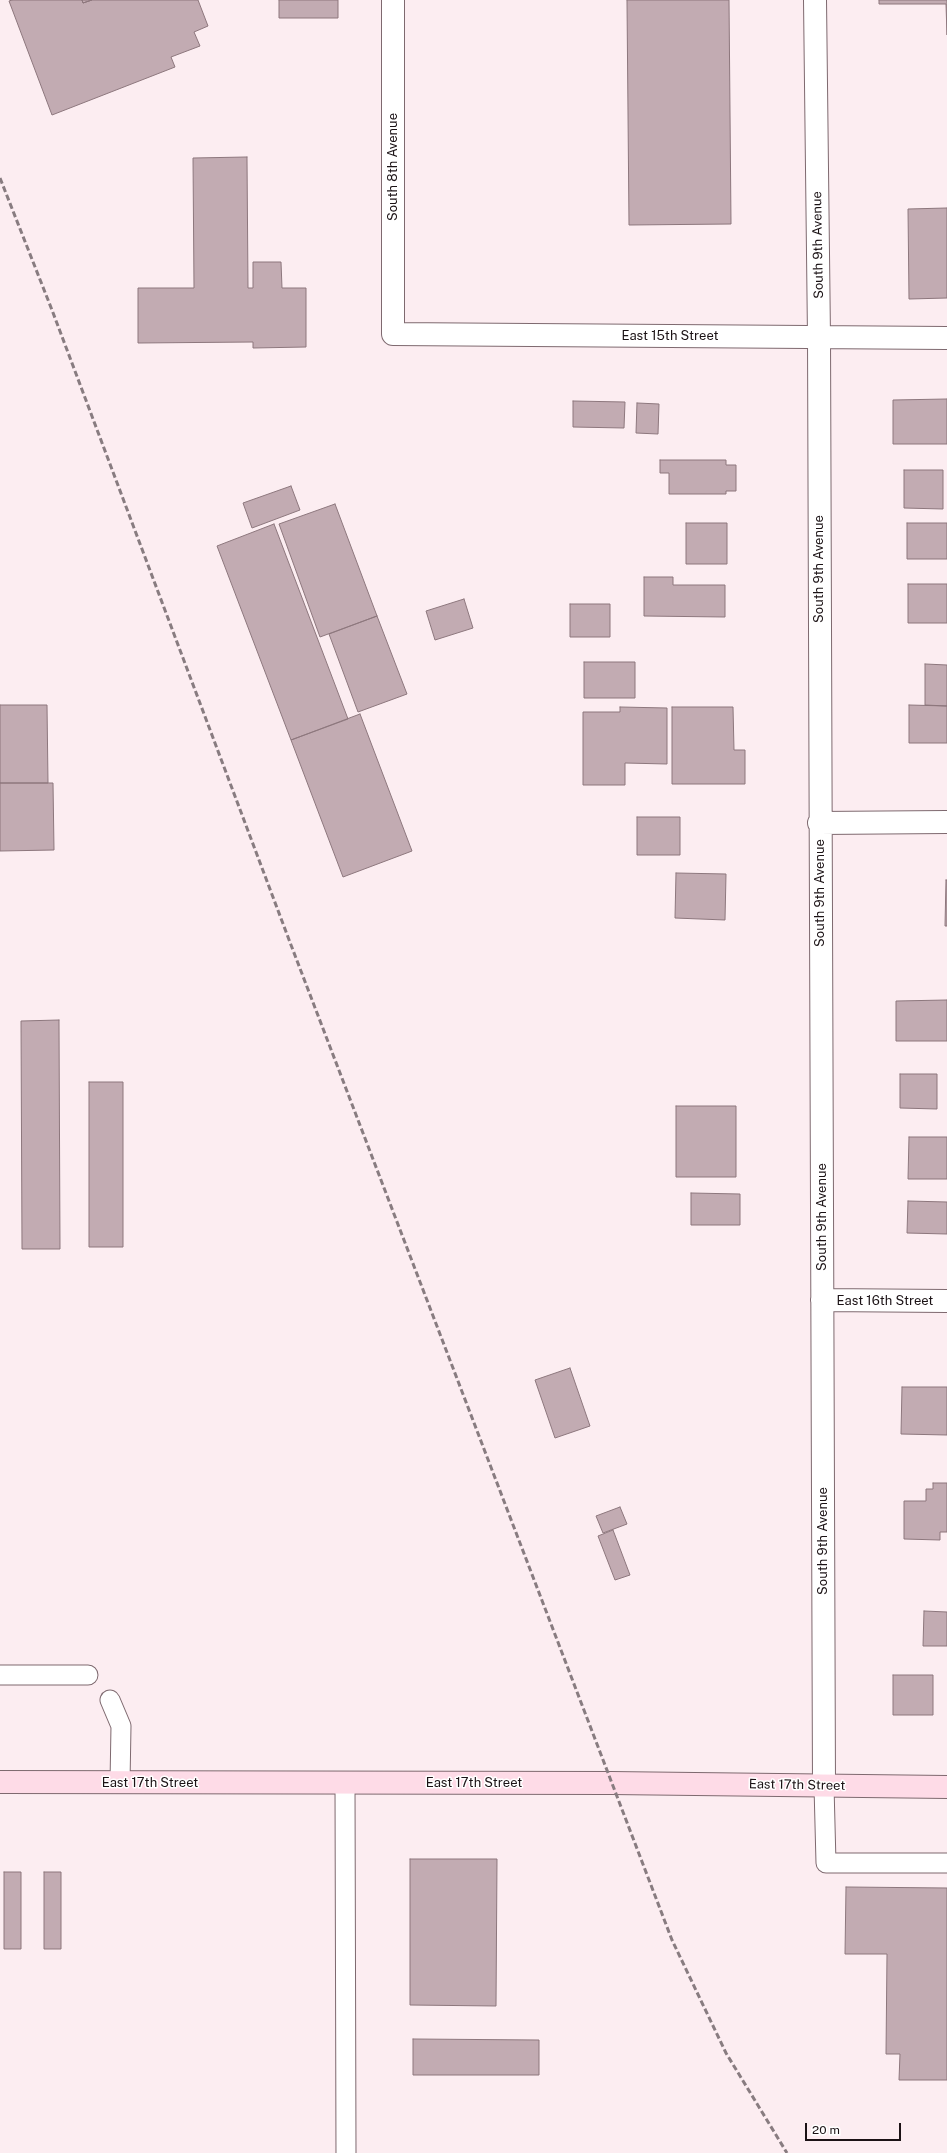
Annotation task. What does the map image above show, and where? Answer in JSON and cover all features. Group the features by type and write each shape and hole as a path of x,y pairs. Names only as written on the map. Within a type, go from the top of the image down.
{"street":[{"name":"South 8th Avenue","path":"393,0 393,334"},
{"name":"South 9th Avenue","path":"815,0 819,337 819,823 824,1786"},
{"name":"East 15th Street","path":"393,334 947,338"},
{"path":"819,823 947,822"},
{"name":"East 16th Street","path":"822,1300 947,1301"},
{"name":"East 17th Street","path":"0,1782 345,1784 619,1783 947,1787"}],"lane":[{"path":"0,1675 88,1675"},
{"path":"110,1700 121,1726 120,1782"},
{"path":"345,1784 346,2153"},
{"path":"824,1786 826,1863 947,1863"}],"building":[{"path":"82,0 83,3 92,0 198,0 208,26 194,32 200,46 171,57 175,67 52,115 9,1"},
{"path":"82,0 92,0 83,3"},
{"path":"279,0 338,0 338,18 279,18"},
{"path":"627,0 729,0 731,224 629,225"},
{"path":"879,0 947,0 947,35 946,4 879,4"},
{"path":"247,157 248,288 253,288 253,262 281,262 282,288 306,288 306,347 253,348 253,342 138,343 138,288 194,288 193,158"},
{"path":"947,208 947,298 909,299 908,209"},
{"path":"947,399 947,444 893,444 893,400"},
{"path":"573,401 625,402 624,428 573,427"},
{"path":"637,403 659,404 658,434 636,433"},
{"path":"660,460 726,460 726,465 736,465 736,491 726,491 726,494 669,494 669,473 660,473"},
{"path":"904,470 943,470 943,509 904,508"},
{"path":"291,486 300,510 252,528 243,503"},
{"path":"335,504 377,616 320,637 279,524"},
{"path":"686,523 727,523 727,564 686,564"},
{"path":"907,523 947,523 947,559 907,559"},
{"path":"274,524 348,719 291,740 217,546"},
{"path":"644,577 673,577 673,585 725,585 725,617 644,616"},
{"path":"908,584 947,584 947,623 908,623"},
{"path":"464,599 473,628 435,640 426,611"},
{"path":"570,604 610,604 610,637 570,637"},
{"path":"377,616 407,694 358,712 329,634"},
{"path":"584,662 635,662 635,698 584,698"},
{"path":"925,664 947,665 947,706 925,705"},
{"path":"0,705 47,705 48,783 0,783"},
{"path":"909,705 947,706 947,743 909,743"},
{"path":"620,707 667,708 667,764 625,763 625,785 583,785 583,712 620,712"},
{"path":"672,707 733,707 734,750 745,750 745,784 672,784"},
{"path":"360,714 412,851 343,877 291,740"},
{"path":"0,783 53,783 54,850 0,851"},
{"path":"637,817 680,817 680,855 637,855"},
{"path":"676,873 726,874 725,920 675,918"},
{"path":"946,880 947,926 945,926"},
{"path":"947,1000 947,1041 896,1041 896,1001"},
{"path":"59,1020 60,1249 22,1249 21,1021"},
{"path":"900,1074 937,1074 937,1109 900,1108"},
{"path":"89,1082 123,1082 123,1247 89,1247"},
{"path":"676,1106 736,1106 736,1177 676,1177"},
{"path":"909,1137 947,1137 947,1179 908,1179"},
{"path":"691,1193 740,1194 740,1225 691,1225"},
{"path":"908,1201 947,1202 947,1234 907,1233"},
{"path":"570,1368 590,1426 555,1438 535,1380"},
{"path":"902,1387 947,1387 947,1435 901,1434"},
{"path":"933,1483 947,1483 947,1532 940,1532 940,1540 904,1539 904,1501 926,1501 926,1489 933,1489"},
{"path":"620,1507 627,1524 603,1533 596,1516"},
{"path":"613,1530 630,1575 615,1580 598,1536"},
{"path":"924,1611 947,1612 947,1646 923,1646"},
{"path":"893,1675 933,1675 933,1715 893,1715"},
{"path":"410,1859 497,1859 496,2006 410,2005"},
{"path":"4,1872 21,1872 21,1949 4,1949"},
{"path":"44,1872 61,1872 61,1949 44,1949"},
{"path":"846,1887 947,1888 947,2080 899,2080 900,2054 886,2054 887,1954 845,1954"},
{"path":"413,2039 539,2040 539,2075 413,2075"}],"railway":[{"path":"0,178 52,310 291,945 672,1940 726,2053 787,2153"}]}
